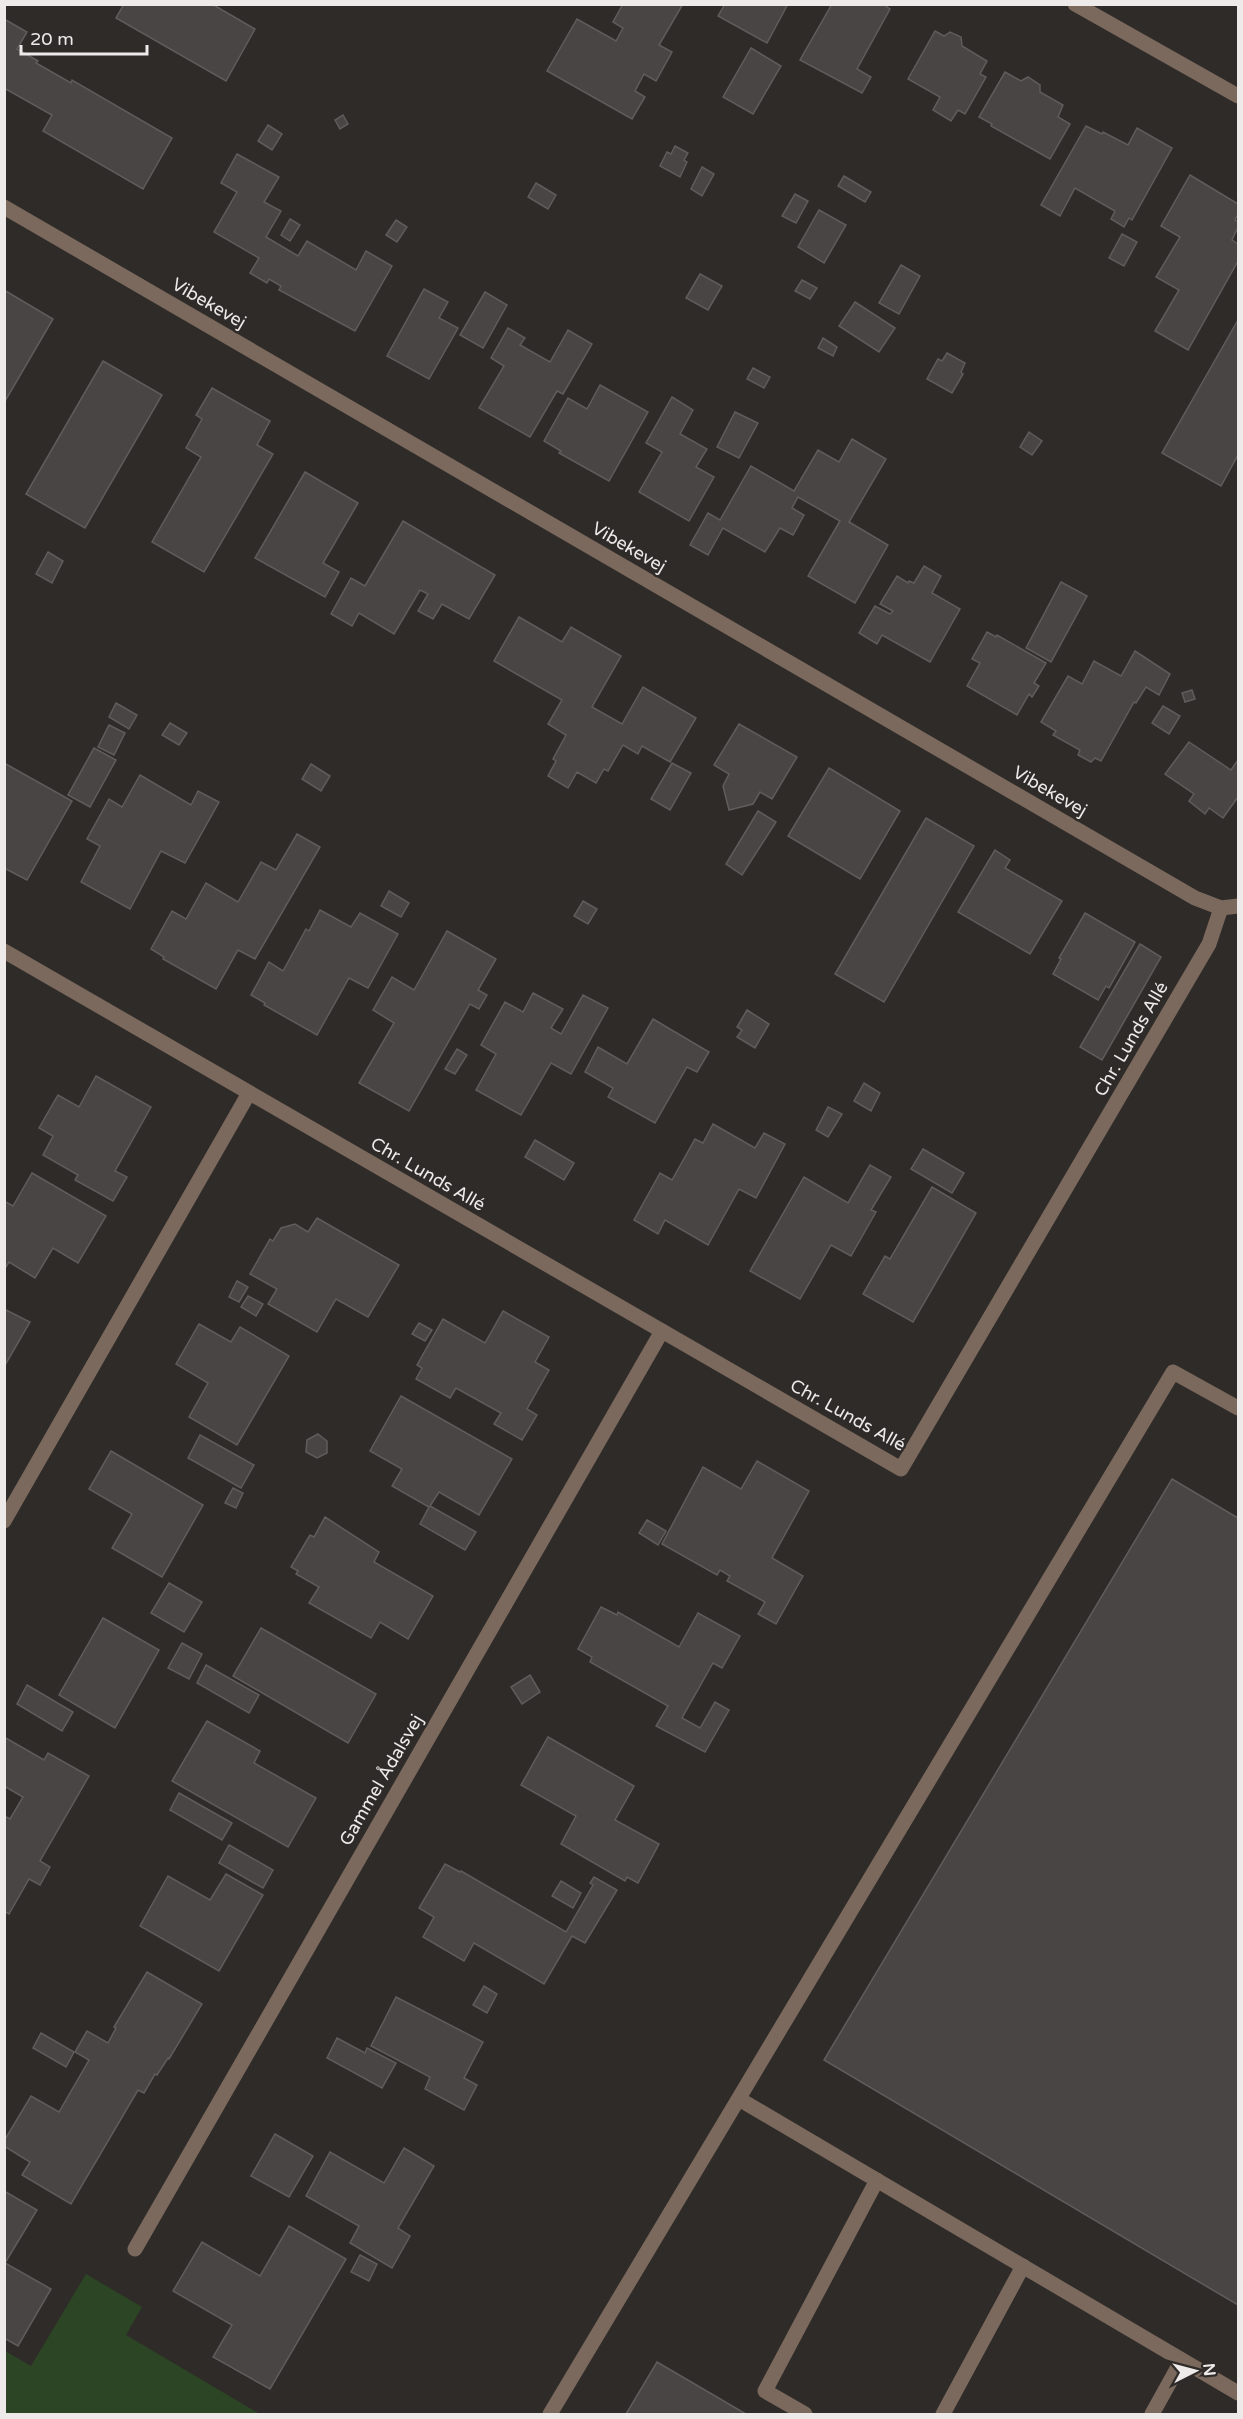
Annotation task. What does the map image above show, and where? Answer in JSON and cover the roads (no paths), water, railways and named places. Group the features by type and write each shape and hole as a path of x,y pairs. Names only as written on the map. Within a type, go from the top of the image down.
{"street":[{"path":"1075,4 1239,96"},
{"name":"Vibekevej","path":"4,207 1195,898 1221,908 1239,906"},
{"name":"Chr. Lunds Allé","path":"4,951 901,1469 1209,944 1221,908"},
{"path":"4,1521 249,1093"},
{"name":"Gammel Ådalsvej","path":"135,2249 662,1331"},
{"path":"550,2415 1173,1372 1239,1408"},
{"path":"739,2099 1239,2393"},
{"path":"805,2415 765,2391 877,2180"},
{"path":"943,2415 1023,2266"},
{"path":"1152,2415 1182,2360"}]}
